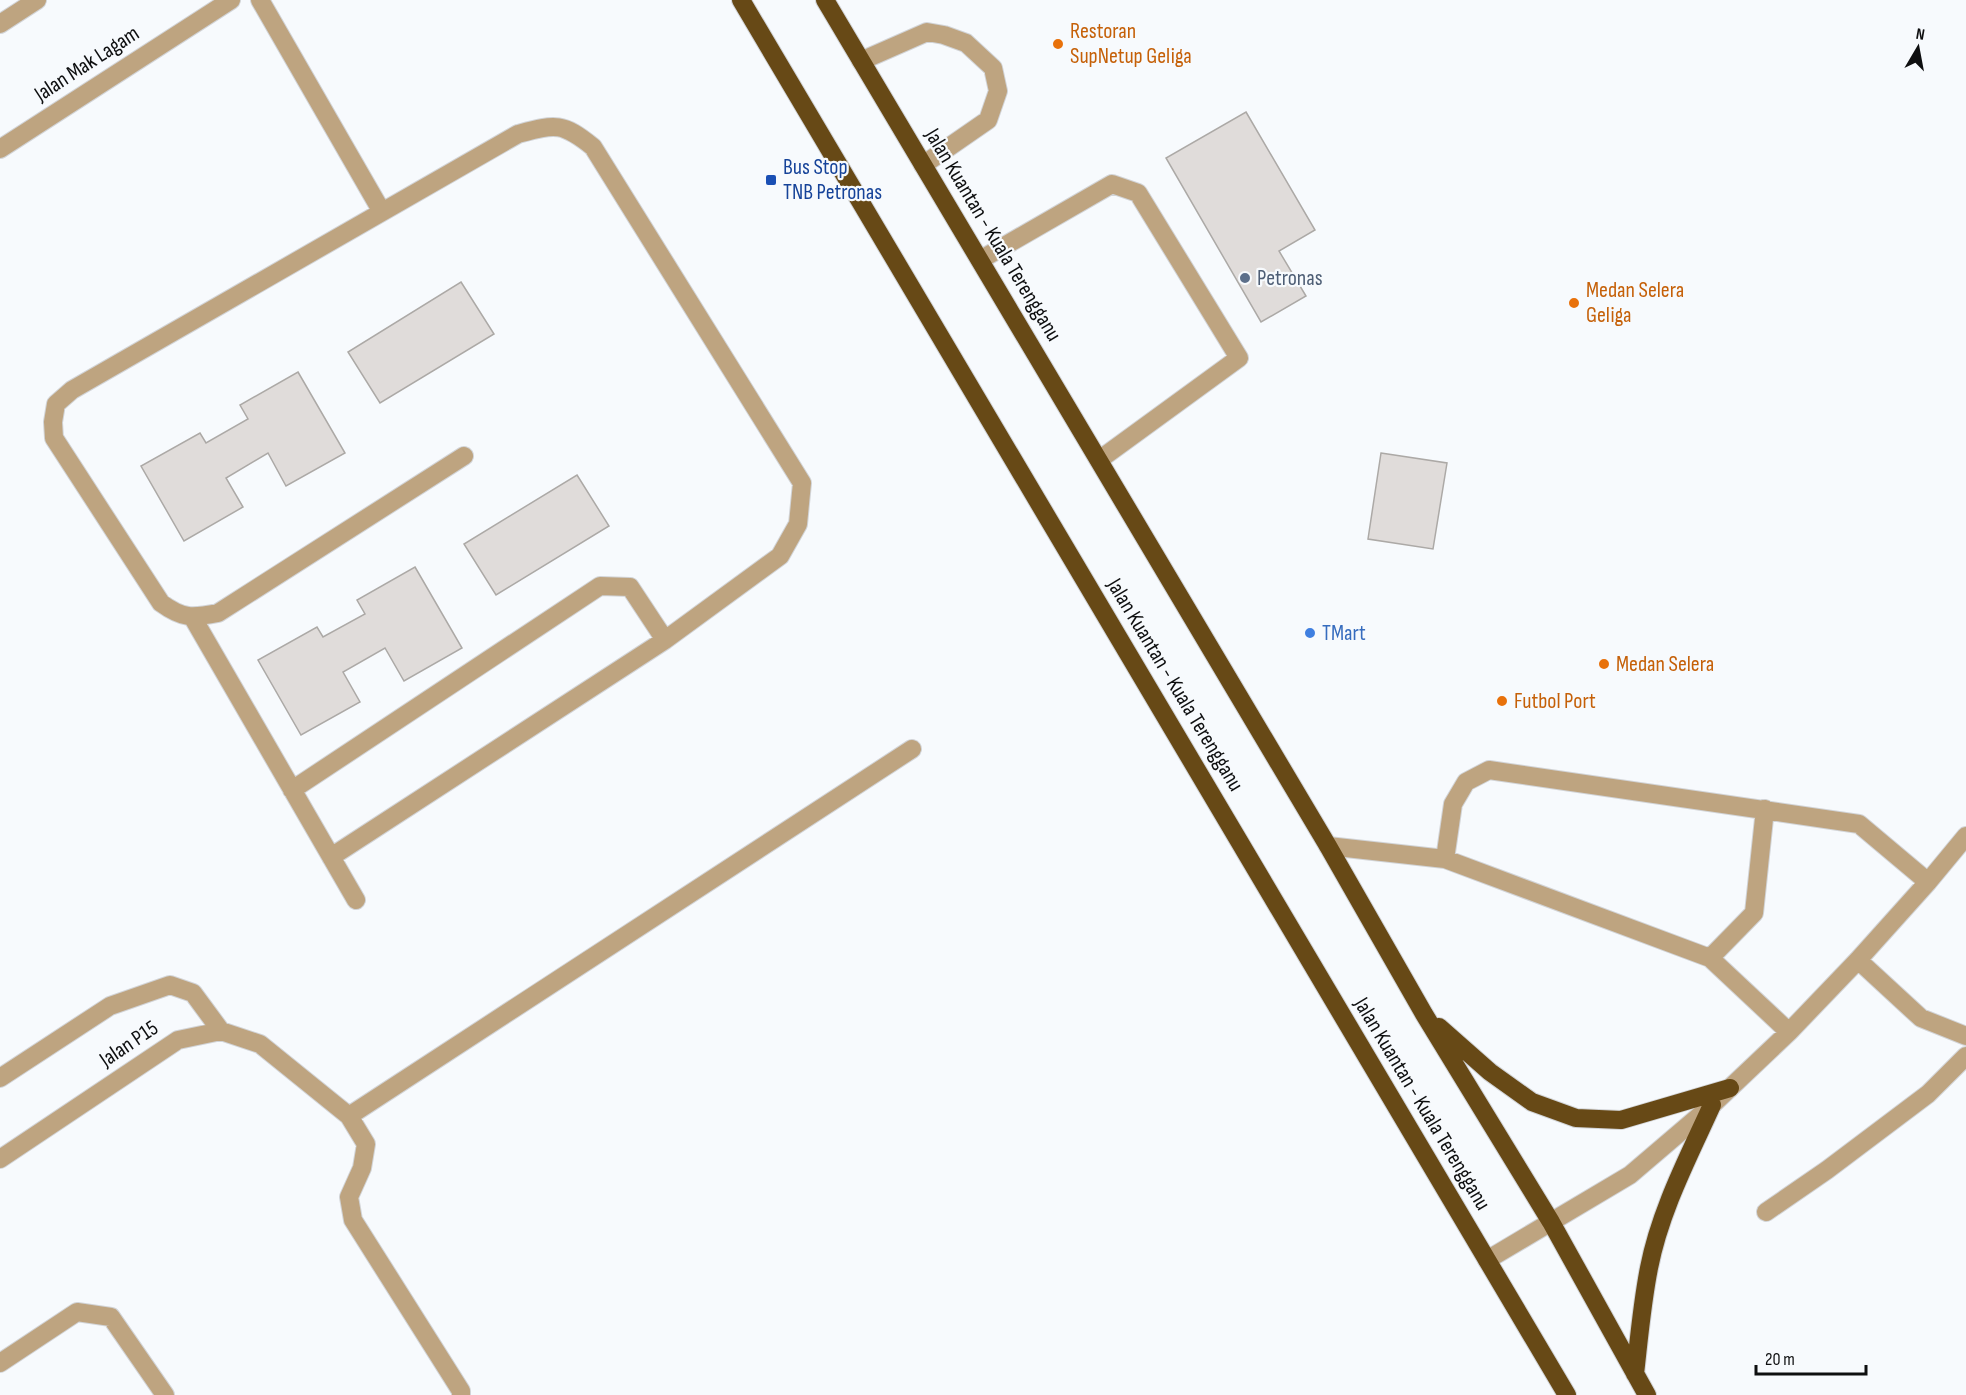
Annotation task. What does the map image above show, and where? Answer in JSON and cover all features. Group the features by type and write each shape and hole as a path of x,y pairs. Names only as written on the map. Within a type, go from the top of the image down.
{"highway":[{"name":"Jalan Kuantan - Kuala Terengganu","path":"741,0 1568,1395"},
{"name":"Jalan Kuantan - Kuala Terengganu","path":"825,0 1328,846 1424,1014 1551,1222 1647,1395"},
{"path":"1424,1014 1490,1072 1532,1102 1576,1118 1621,1120 1730,1088"},
{"path":"1635,1374 1649,1267 1661,1225 1673,1192 1713,1105"}],"street":[{"path":"0,24 37,0"},
{"name":"Jalan Mak Lagam","path":"0,149 231,0"},
{"path":"260,0 382,212"},
{"path":"861,61 927,32 966,43 993,68 998,91 988,120 923,165"},
{"path":"331,857 665,640 780,556 798,524 802,483 593,147 573,131 549,126 518,134 72,390 56,404 53,422 54,438 161,603 173,612 193,618 218,613 464,456"},
{"path":"980,260 1112,184 1138,193 1239,358 1099,460"},
{"path":"292,790 600,586 630,587 665,640"},
{"path":"193,618 356,900"},
{"path":"349,1116 912,749"},
{"path":"1445,859 1453,804 1466,783 1490,770 1859,824 1928,882"},
{"path":"1710,958 1754,913 1765,809"},
{"path":"1487,1260 1630,1175 1713,1105 1790,1032 1858,960 1966,836"},
{"path":"1328,846 1445,859 1710,958 1790,1032"},
{"path":"1858,960 1922,1017 1966,1036"},
{"path":"0,1078 110,1006 170,985 193,993 221,1031"},
{"name":"Jalan P15","path":"0,1159 178,1040 221,1031 261,1044 349,1116 366,1144 362,1168 350,1197 353,1220 461,1391 461,1395"},
{"path":"1766,1212 1827,1170 1928,1094 1966,1056"},
{"path":"0,1363 76,1312 111,1317 165,1395"}],"building":[{"path":"1246,112 1315,230 1279,251 1306,296 1261,322 1166,158"},
{"path":"461,282 494,334 380,403 348,352"},
{"path":"298,372 345,453 286,486 268,453 226,478 243,507 184,541 141,466 200,433 206,443 248,419 240,405"},
{"path":"1381,453 1447,463 1433,549 1368,539"},
{"path":"577,475 609,526 496,595 464,544"},
{"path":"415,567 462,648 404,681 385,648 343,672 360,702 301,735 258,660 317,627 323,637 365,614 357,600"}],"place":[{"name":"Restoran SupNetup Geliga","path":"1058,44"},
{"name":"Bus Stop TNB Petronas","path":"771,180"},
{"name":"Petronas","path":"1245,278"},
{"name":"Medan Selera Geliga","path":"1574,303"},
{"name":"TMart","path":"1310,633"},
{"name":"Medan Selera","path":"1604,664"},
{"name":"Futbol Port","path":"1502,701"}]}
